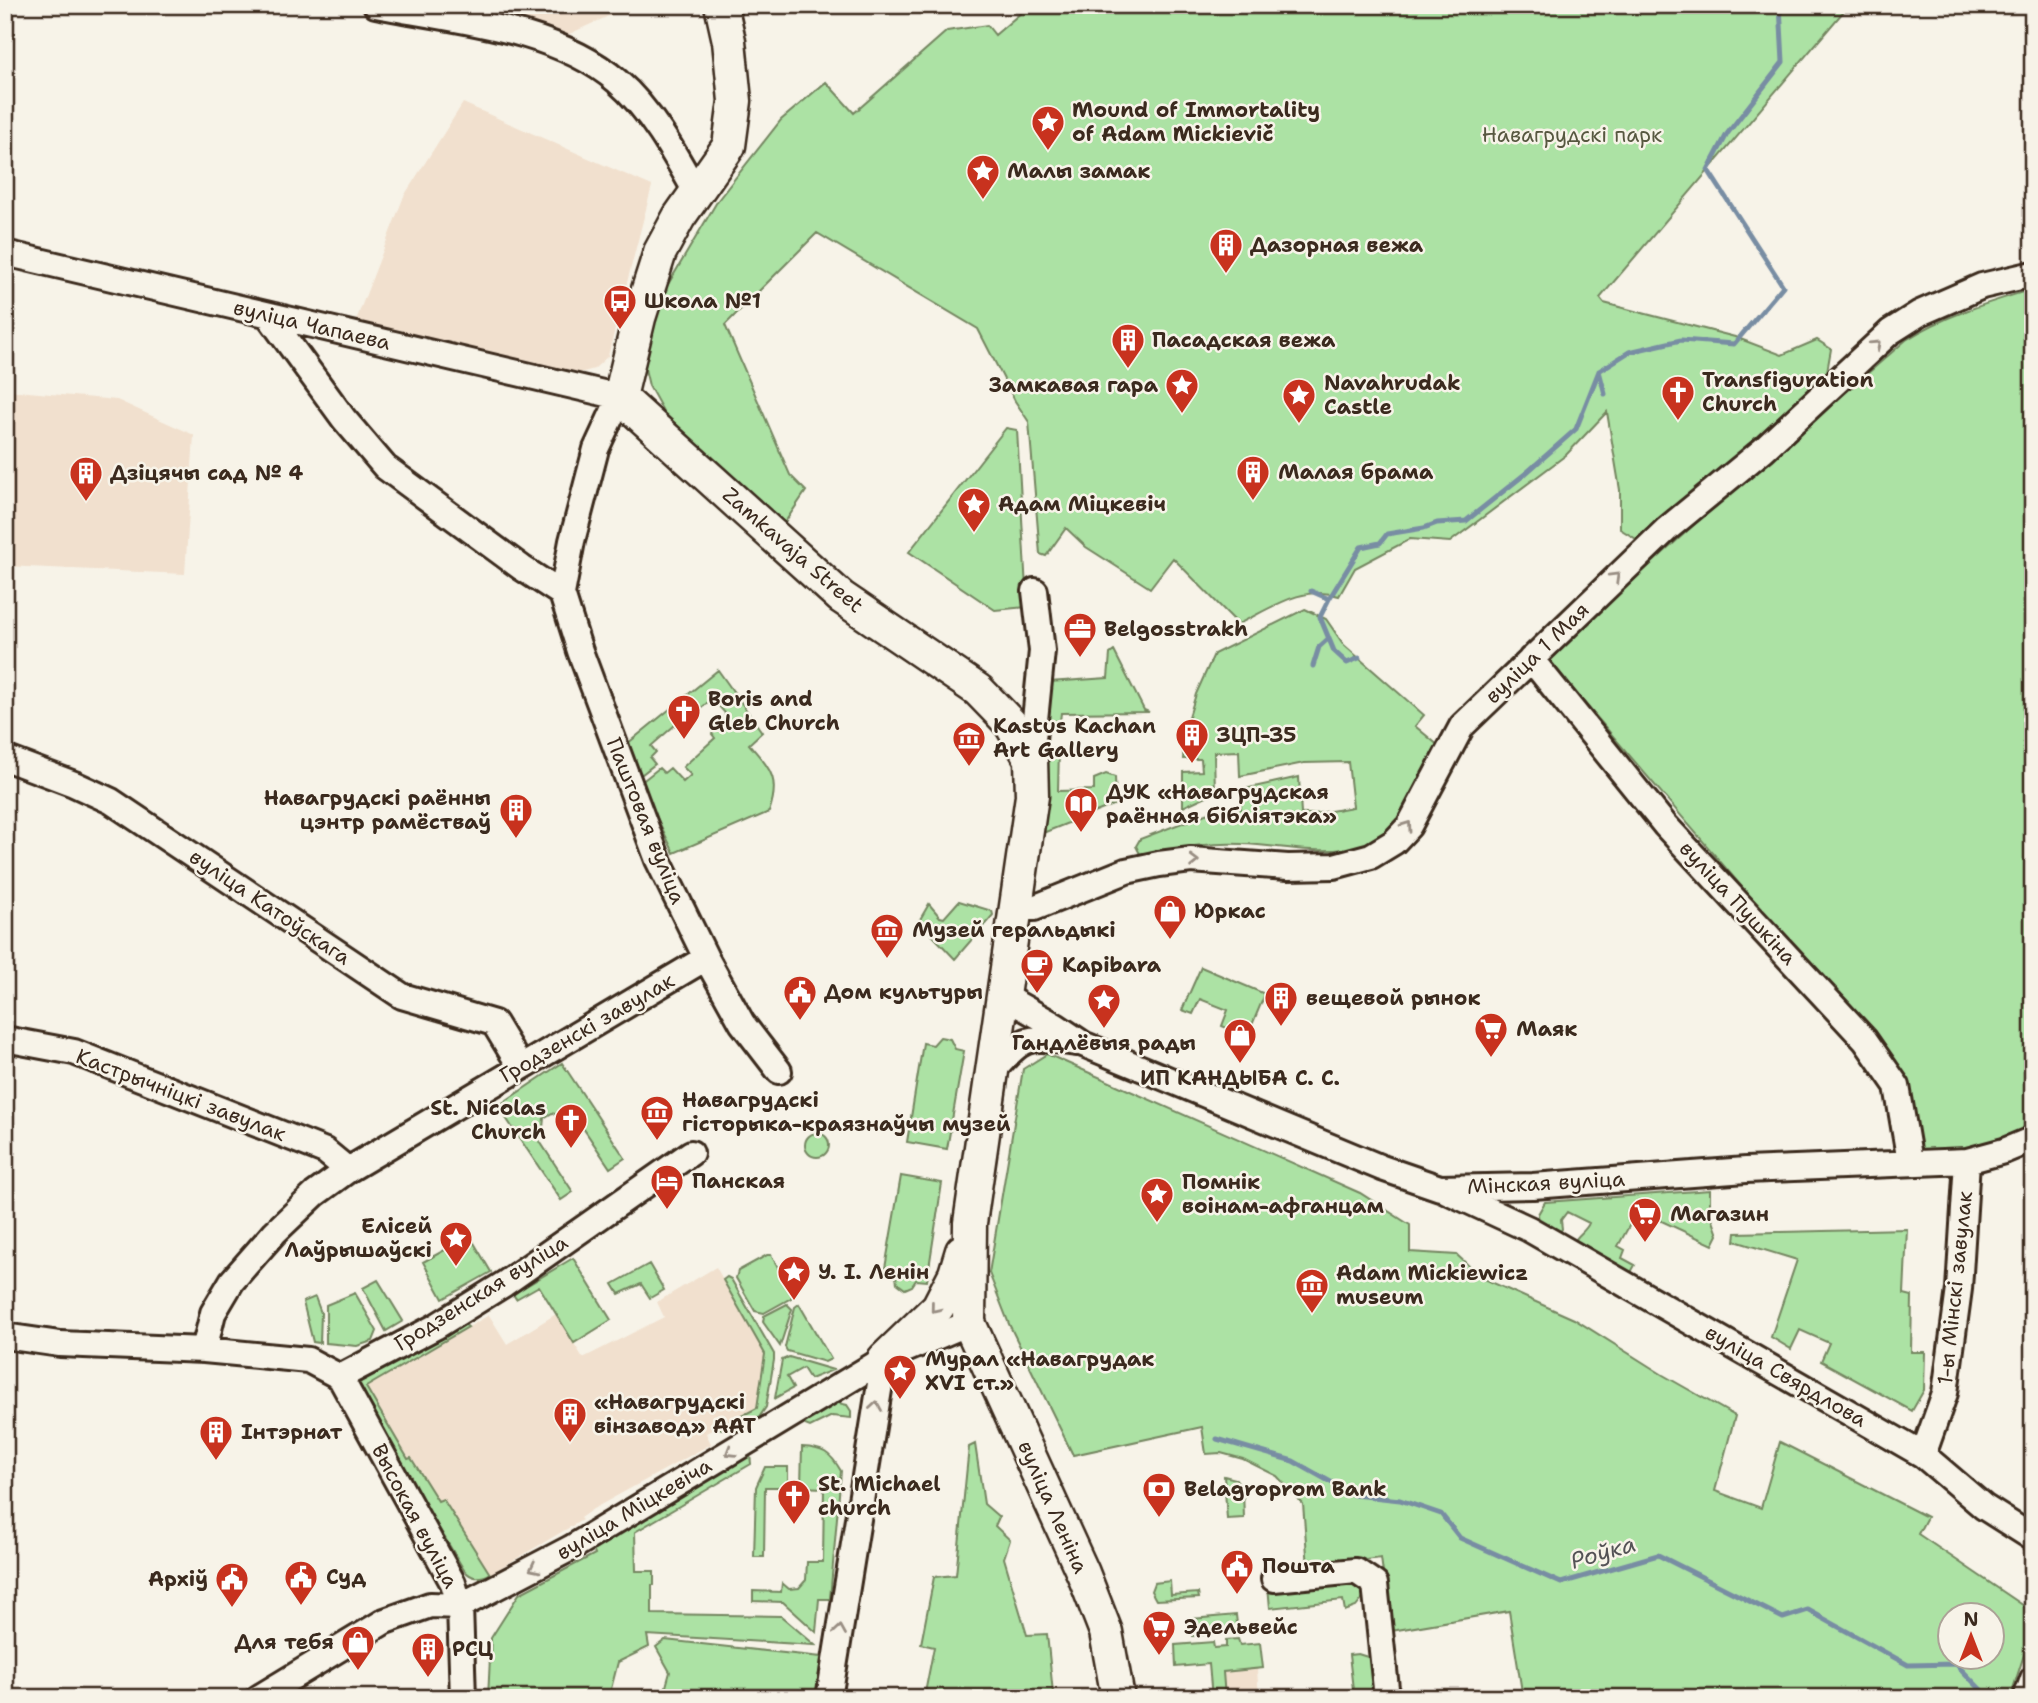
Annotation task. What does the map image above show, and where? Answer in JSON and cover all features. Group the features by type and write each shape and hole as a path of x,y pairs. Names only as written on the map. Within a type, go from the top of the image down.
{"main road":[{"path":"620,397 639,318 660,252 680,216 729,146 735,101 729,41 721,5"},
{"name":"Zamkavaja Street","path":"620,397 841,597 978,690 1010,723 1031,759 1032,796 1003,996"},
{"name":"вуліца Леніна","path":"1003,996 970,1223 968,1323 1083,1573 1106,1632 1118,1698"},
{"path":"884,1359 938,1307 955,1273 970,1223"}],"street":[{"path":"376,5 510,31 550,44 588,61 618,82 657,128 697,194"},
{"name":"вуліца Чапаева","path":"5,253 620,397"},
{"name":"вуліца 1 Мая","path":"1015,908 1034,908 1126,871 1158,864 1191,860 1334,866 1371,856 1394,842 1409,826 1462,726 1667,529 1763,450 1890,332 1920,313 1982,286 2033,274"},
{"path":"268,315 344,419 385,467 522,568 562,594"},
{"name":"Паштовая вуліца","path":"620,397 596,449 572,541 562,594 580,651 658,860 706,958 742,1023 779,1071"},
{"path":"1031,759 1042,651 1035,591"},
{"name":"вуліца Пушкіна","path":"1531,659 1665,825 1865,1041 1896,1086 1910,1162"},
{"name":"вуліца Катоўскага","path":"5,758 111,801 402,996 494,1023 520,1066"},
{"name":"Гродзенскі завулак","path":"204,1350 212,1313 232,1281 275,1232 315,1194 348,1170 520,1066 706,958"},
{"name":"Мінская вуліца","path":"1003,996 1083,1044 1382,1168 1440,1188 1533,1186 1746,1170 1967,1161 2004,1151 2033,1139"},
{"name":"Кастрычніцкі завулак","path":"5,1039 74,1052 325,1151 348,1170"},
{"name":"Мінская вуліца","path":"993,1071 1022,1041 1035,1039 1083,1044"},
{"name":"Гродзенская вуліца","path":"340,1377 435,1327 504,1284 691,1153"},
{"name":"1-ы Мінскі завулак","path":"1923,1454 1945,1393 1959,1289 1967,1161"},
{"path":"1529,1229 1522,1217 1521,1205 1533,1186"},
{"name":"вуліца Свярдлова","path":"1440,1188 1529,1229 1923,1454 1984,1507 2033,1538"},
{"path":"829,1698 884,1359 968,1323"},
{"path":"5,1336 60,1344 204,1350 308,1360 340,1377"},
{"name":"вуліца Міцкевіча","path":"460,1606 571,1548 884,1359"},
{"name":"Высокая вуліца","path":"258,1698 386,1621 430,1605 460,1606 453,1583 340,1377"},
{"path":"1274,1579 1356,1571 1375,1584 1387,1698"},
{"path":"460,1606 463,1698"},
{"path":"2026,1698 2033,1679"}],"shaded area":[{"path":"471,5 633,5 567,35 470,13"},
{"path":"463,103 652,186 608,356 594,369 573,375 355,323 404,196"},
{"path":"6,390 117,400 194,435 185,574 5,566"},
{"path":"716,1267 765,1354 757,1408 706,1433 711,1444 593,1509 580,1518 582,1520 490,1574 443,1499 438,1502 411,1458 408,1459 366,1387 489,1315 507,1344 556,1314 583,1358 664,1317 657,1302"},
{"path":"1257,1669 1259,1698 1225,1698 1223,1672"}],"green space":[{"name":"Навагрудскі парк","path":"1030,5 1849,5 1600,298 1604,303 1735,337 1782,355 1817,340 1831,349 1825,383 1638,540 1620,529 1620,490 1607,412 1566,455 1450,542 1410,539 1355,568 1339,596 1313,593 1300,596 1238,624 1173,558 1150,588 1086,547 1066,528 1046,556 1040,554 1029,422 1015,401 978,329 817,233 725,325 790,475 806,491 783,525 664,413 649,386 642,356 648,318 718,200 781,120 826,82 854,113 947,31 987,25 995,35"},
{"path":"2033,289 2033,1125 2021,1134 1994,1145 1922,1154 1905,1086 1872,1039 1547,659 1697,522 1906,340 1951,317"},
{"path":"1006,428 1017,430 1027,607 995,610 909,552"},
{"path":"1305,609 1326,619 1344,645 1424,715 1415,726 1439,746 1405,818 1383,836 1365,845 1345,849 1305,850 1263,845 1217,844 1140,854 1136,846 1140,839 1216,810 1241,809 1240,790 1299,777 1301,814 1353,807 1348,762 1304,763 1240,776 1239,751 1214,752 1215,792 1183,807 1183,772 1202,771 1201,759 1183,759 1185,730 1196,694 1214,654"},
{"path":"1114,651 1144,710 1149,712 1061,713 1060,721 1047,721 1049,682 1108,678 1110,654"},
{"path":"718,670 762,732 749,744 763,760 771,775 774,791 772,800 769,812 674,853 640,783 659,768 664,773 670,768 683,782 691,775 683,767 715,738 712,734 724,722 725,713 717,704 707,703 695,714 691,711 651,746 656,752 650,758 655,764 637,778 622,748"},
{"path":"1059,748 1058,791 1094,790 1094,779 1106,774 1115,777 1116,804 1043,833 1046,749"},
{"path":"959,901 992,911 993,915 955,959 919,921 929,904 944,918"},
{"path":"1201,967 1265,994 1247,1037 1222,1026 1228,1010 1200,999 1193,1014 1182,1010"},
{"path":"940,1037 950,1039 955,1049 964,1051 947,1149 907,1142 923,1043 933,1045"},
{"path":"1047,1054 1360,1193 1410,1225 1410,1252 1457,1255 1482,1278 1574,1319 1735,1416 1715,1491 1761,1508 1780,1442 1927,1517 1918,1534 2033,1612 2033,1627 2010,1698 1523,1698 1509,1611 1391,1631 1381,1558 1308,1567 1303,1504 1277,1476 1243,1459 1221,1453 1206,1454 1202,1427 1073,1455 1009,1324 989,1273 1023,1069"},
{"path":"562,1063 625,1158 610,1168 571,1110 562,1116 552,1113 544,1118 543,1128 535,1134 573,1192 561,1200 498,1106"},
{"path":"817,1133 826,1136 829,1145 826,1154 817,1157 808,1154 805,1145 808,1136"},
{"path":"901,1176 942,1183 927,1281 916,1280 912,1286 905,1289 897,1283 896,1277 884,1274"},
{"path":"1710,1190 1710,1212 1718,1235 1713,1245 1638,1210 1618,1246 1625,1250 1622,1258 1635,1265 1629,1276 1574,1242 1589,1223 1567,1212 1561,1220 1562,1229 1558,1234 1539,1222 1538,1214 1545,1202"},
{"path":"1907,1229 1904,1294 1912,1296 1911,1352 1925,1352 1924,1390 1912,1411 1821,1361 1829,1343 1800,1330 1791,1349 1771,1337 1797,1260 1735,1241 1736,1233"},
{"path":"470,1236 491,1272 443,1299 423,1262"},
{"path":"771,1255 793,1293 791,1298 764,1313 755,1311 736,1278 738,1271"},
{"path":"573,1258 611,1320 574,1343 539,1286 516,1299 513,1294"},
{"path":"649,1264 664,1290 650,1298 641,1284 619,1294 613,1284"},
{"path":"727,1277 731,1279 774,1354 766,1407 756,1422 738,1432 718,1428 757,1408 765,1354 723,1280"},
{"path":"378,1280 403,1321 386,1331 363,1288"},
{"path":"355,1293 377,1331 373,1341 357,1346 326,1343 326,1305"},
{"path":"315,1297 321,1313 320,1343 313,1342 303,1302"},
{"path":"787,1304 792,1309 780,1346 763,1322 764,1316"},
{"path":"799,1304 831,1359 825,1362 787,1351 785,1347 795,1307"},
{"path":"463,1323 468,1327 366,1387 408,1459 411,1458 438,1501 443,1499 490,1574 479,1577 473,1577 464,1570 358,1392 362,1380"},
{"path":"789,1357 833,1370 810,1379 803,1368 787,1377 793,1388 775,1398 782,1360"},
{"path":"834,1402 847,1405 851,1418 832,1416 810,1427 805,1425 803,1422"},
{"path":"975,1444 984,1504 999,1517 995,1526 1010,1540 1004,1558 1027,1635 1047,1634 1053,1693 1040,1692 1040,1698 924,1698 934,1647 921,1644 934,1577 956,1575 969,1447"},
{"path":"802,1447 825,1452 841,1471 830,1599 819,1599 816,1632 783,1602 753,1601 753,1591 781,1592 782,1583 789,1589 799,1588 806,1580 807,1562 823,1562 824,1488 801,1487"},
{"path":"750,1454 751,1464 635,1532 636,1571 654,1571 652,1614 781,1616 815,1645 647,1635 649,1647 618,1662 611,1689 619,1698 488,1698 491,1638 519,1594 595,1554 593,1548"},
{"path":"765,1467 788,1467 788,1487 765,1487 764,1557 754,1557 756,1487"},
{"path":"1224,1476 1236,1479 1243,1490 1244,1518 1227,1519"},
{"path":"1353,1580 1364,1590 1364,1597 1356,1607 1345,1611 1343,1600 1270,1608 1268,1586"},
{"path":"1170,1581 1171,1595 1198,1593 1199,1598 1156,1600 1151,1591 1154,1583"},
{"path":"1236,1615 1238,1632 1225,1633 1224,1628 1212,1629 1212,1634 1193,1636 1192,1619"},
{"path":"1238,1639 1240,1645 1260,1643 1263,1668 1223,1672 1225,1698 1212,1698 1209,1664 1176,1667 1175,1645 1213,1642 1214,1648 1226,1647 1226,1640"},
{"path":"665,1640 821,1657 816,1698 659,1698 664,1694 670,1672 656,1647"},
{"path":"1358,1654 1374,1659 1381,1698 1354,1698 1349,1655"}],"waterway":[{"path":"1311,591 1329,599 1361,547 1380,543 1387,534 1437,523 1466,521 1576,429 1599,371 1629,352 1681,340 1734,344 1783,286 1708,170 1727,134 1783,62 1780,5"},
{"path":"1599,371 1605,394"},
{"path":"1329,599 1320,617 1334,651 1347,663 1359,658"},
{"path":"1313,666 1319,647 1329,638"},
{"name":"Роўка","path":"1217,1439 1293,1461 1354,1495 1400,1500 1441,1514 1460,1538 1561,1583 1658,1555 1783,1618 1808,1610 1908,1665 1956,1664 1989,1698"}],"place":[{"name":"Mound of Immortality of Adam Mickievič","path":"1048,152"},
{"name":"Малы замак","path":"983,201"},
{"name":"Дазорная вежа","path":"1226,275"},
{"name":"Школа №1","path":"620,331"},
{"name":"Пасадская вежа","path":"1128,370"},
{"name":"Замкавая гара","path":"1182,415"},
{"name":"Transfiguration Church","path":"1678,422"},
{"name":"Navahrudak Castle","path":"1299,425"},
{"name":"Малая брама","path":"1253,502"},
{"name":"Дзіцячы сад № 4","path":"86,503"},
{"name":"Адам Міцкевіч","path":"974,534"},
{"name":"Belgosstrakh","path":"1080,659"},
{"name":"Boris and Gleb Church","path":"684,741"},
{"name":"3ЦП-35","path":"1192,765"},
{"name":"Kastus Kachan Art Gallery","path":"969,768"},
{"name":"ДУК «Навагрудская раённая бібліятэка»","path":"1081,834"},
{"name":"Навагрудскі раённы цэнтр рамёстваў","path":"516,840"},
{"name":"Юркас","path":"1170,941"},
{"name":"Музей геральдыкі","path":"887,960"},
{"name":"Kapibara","path":"1037,995"},
{"name":"Дом культуры","path":"800,1022"},
{"name":"вещевой рынок","path":"1281,1028"},
{"name":"Гандлёвыя рады","path":"1104,1030"},
{"name":"Маяк","path":"1491,1059"},
{"name":"ИП КАНДЫБА С. С.","path":"1240,1065"},
{"name":"Навагрудскі гісторыка-краязнаўчы музей","path":"657,1142"},
{"name":"St. Nicolas Church","path":"571,1150"},
{"name":"Панская","path":"667,1211"},
{"name":"Помнік воінам-афганцам","path":"1157,1224"},
{"name":"Магазин","path":"1645,1244"},
{"name":"Елісей Лаўрышаўскі","path":"456,1268"},
{"name":"У. І. Ленін","path":"794,1302"},
{"name":"Adam Mickiewicz museum","path":"1312,1315"},
{"name":"Мурал «Навагрудак XVI ст.»","path":"900,1401"},
{"name":"«Навагрудскі вінзавод» ААТ","path":"570,1444"},
{"name":"Інтэрнат","path":"216,1462"},
{"name":"Belagroprom Bank","path":"1159,1519"},
{"name":"St. Michael church","path":"794,1526"},
{"name":"Пошта","path":"1237,1596"},
{"name":"Суд","path":"301,1607"},
{"name":"Архіў","path":"232,1609"},
{"name":"Эдельвейс","path":"1159,1657"},
{"name":"Для тебя","path":"358,1672"},
{"name":"РСЦ","path":"428,1679"}]}
